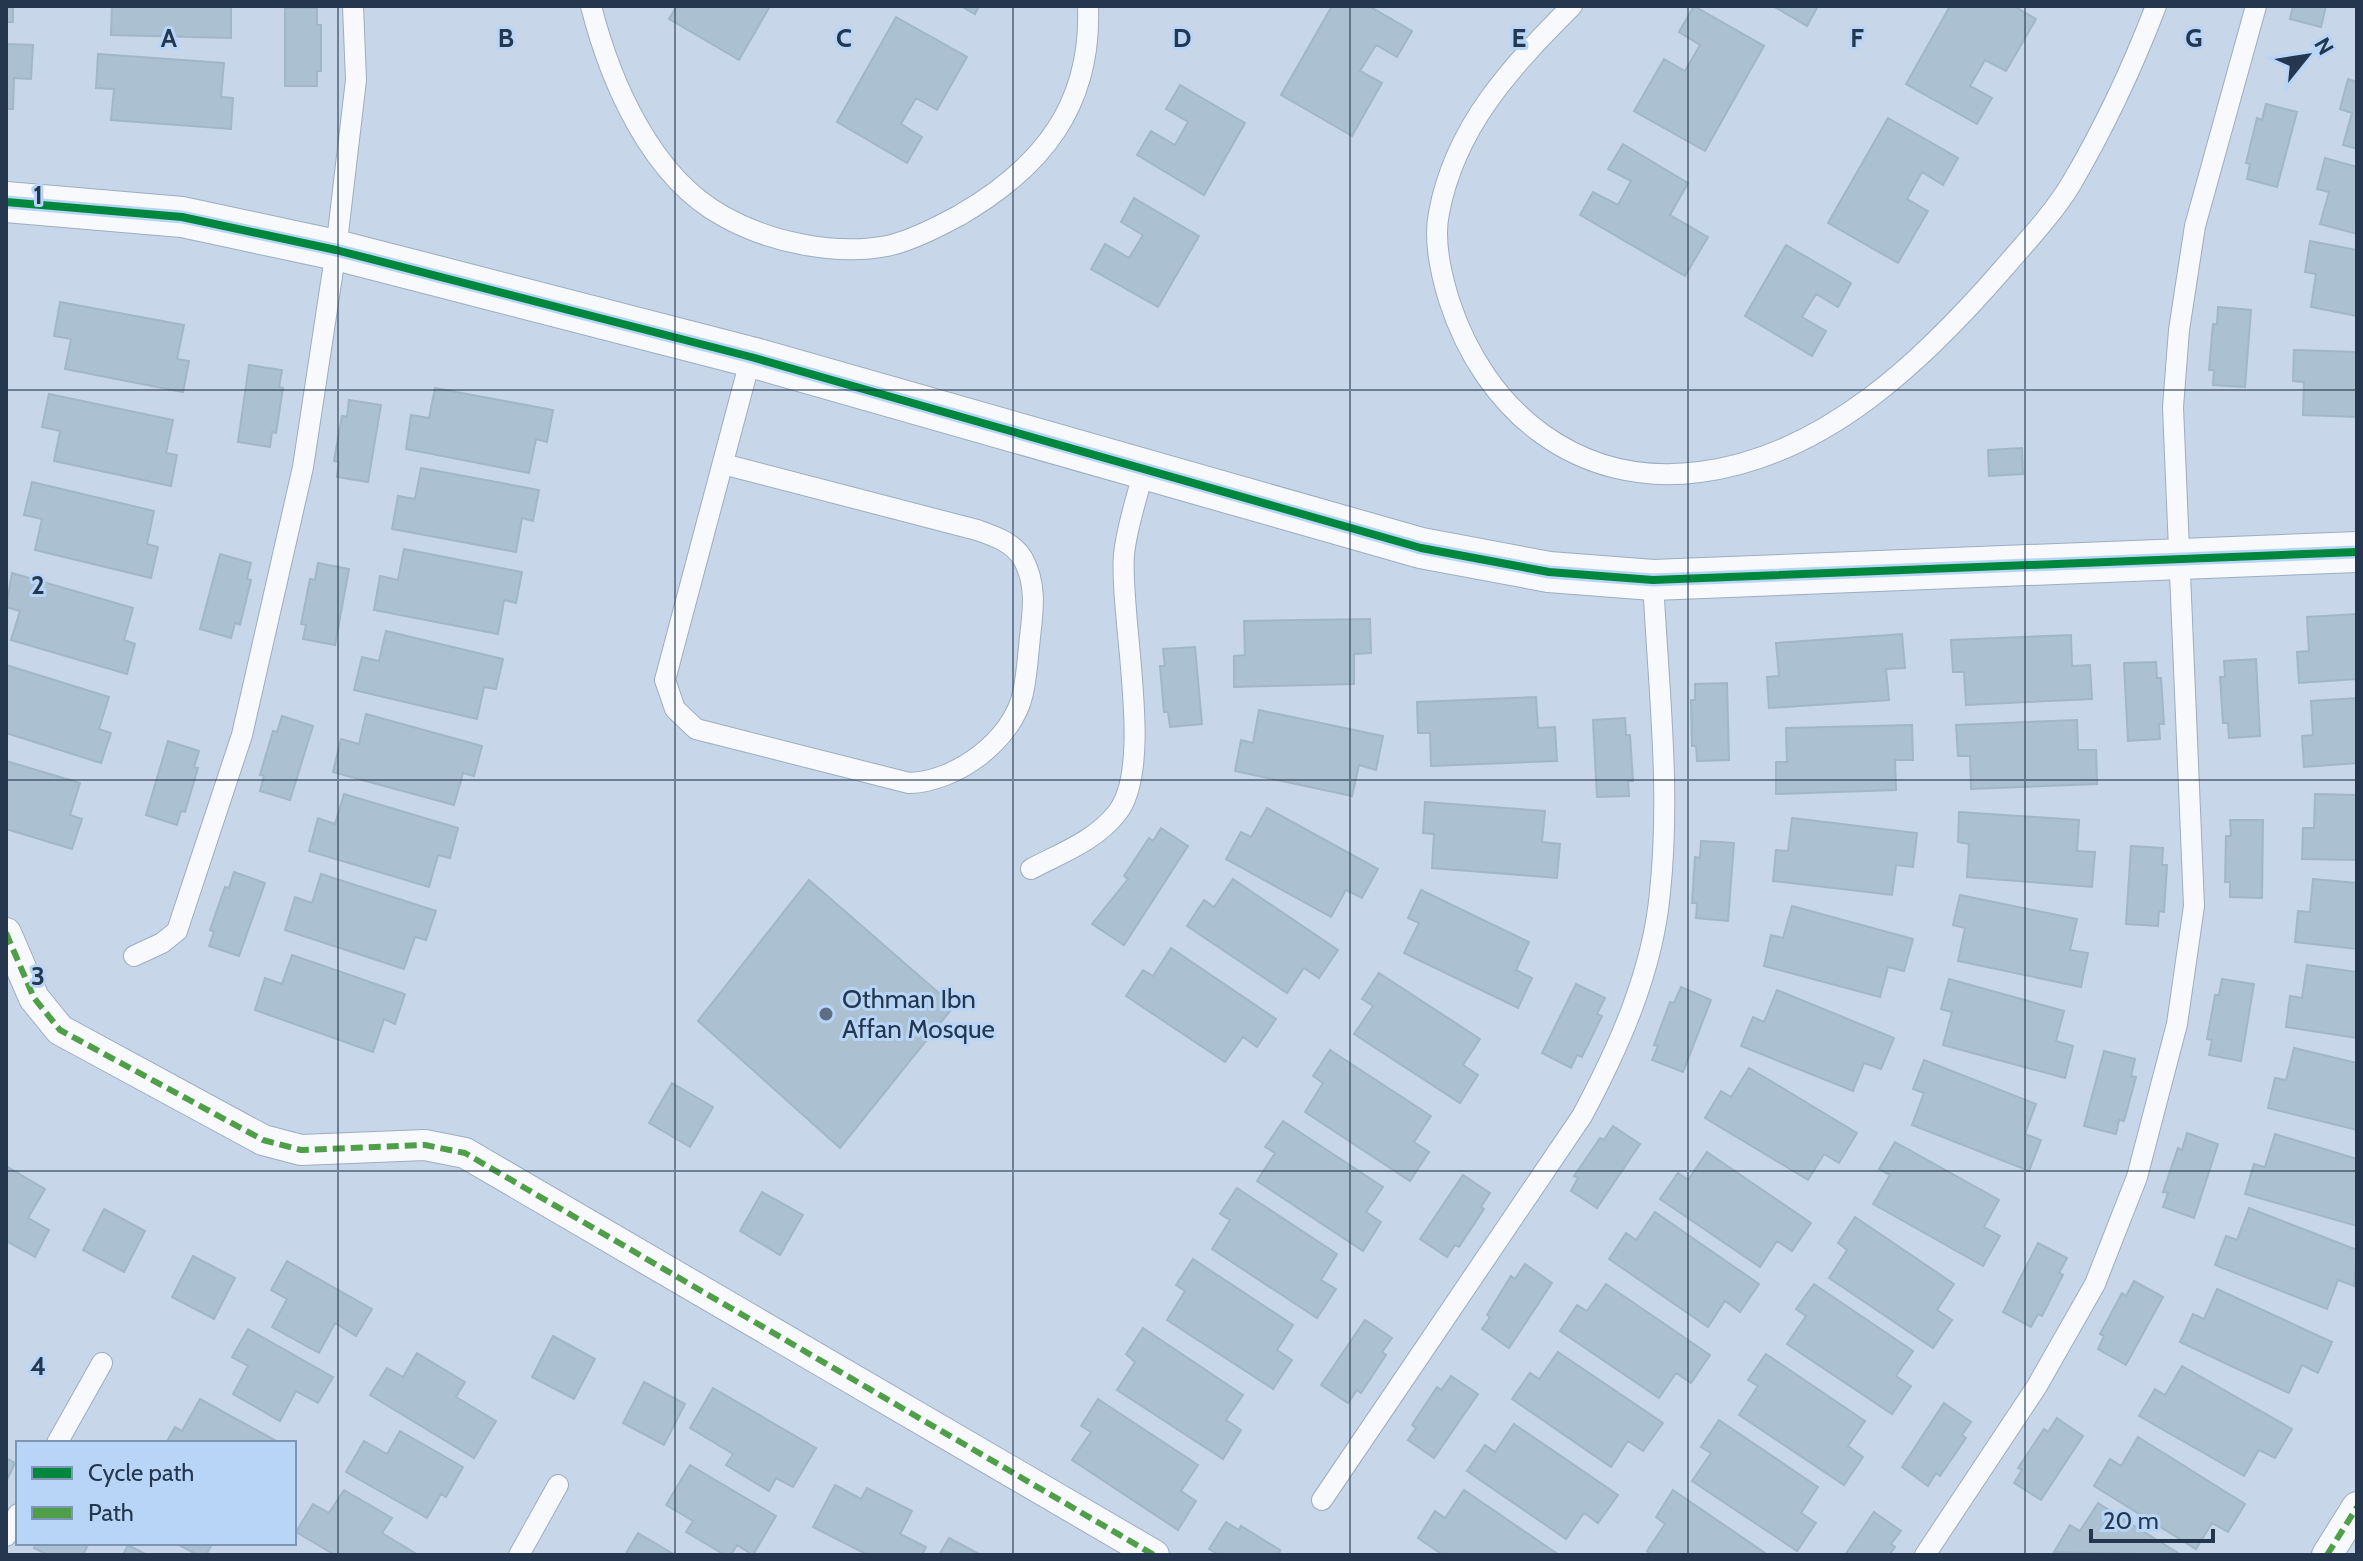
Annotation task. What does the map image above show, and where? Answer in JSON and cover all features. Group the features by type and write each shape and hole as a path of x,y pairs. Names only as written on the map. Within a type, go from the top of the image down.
{"street":[{"path":"6,202 182,217 336,250 751,357 1421,548 1549,572 1653,580 2357,552"},
{"path":"6,933 34,998 60,1030 263,1140 301,1150 425,1145 465,1153 1154,1555"},
{"path":"2327,1555 2357,1507"}],"lane":[{"path":"134,956 177,931 242,735 303,467 336,250 356,80 353,6"},
{"path":"591,6 604,55 634,119 673,175 721,215 765,235 830,248 888,246 942,225 994,195 1031,165 1063,121 1081,71 1088,6"},
{"path":"1572,6 1514,64 1481,107 1455,158 1438,216 1440,273 1457,327 1490,385 1531,430 1580,455 1640,473 1700,472 1773,454 1830,424 1897,377 1962,316 2070,186 2103,123 2156,6"},
{"path":"1925,1555 2037,1386 2095,1284 2137,1177 2177,1024 2194,906 2177,561 2173,407 2179,330 2195,226 2256,6"},
{"path":"723,464 977,530 1001,538 1021,556 1031,578 1034,603 1023,695 1010,722 994,741 951,774 928,783 909,783 696,729 685,720 668,695 665,680 751,357"},
{"path":"1031,869 1095,836 1119,811 1130,781 1134,743 1124,553 1144,470"},
{"path":"1322,1500 1582,1116 1614,1056 1643,975 1660,895 1665,820 1653,580"},
{"path":"58,1441 102,1363"},
{"path":"519,1555 558,1485"},
{"path":"6,1536 16,1518"}],"building":[{"path":"6,6 13,6 13,22 6,22"},
{"path":"112,6 231,7 231,38 111,35"},
{"path":"677,6 770,6 739,60 669,19"},
{"path":"961,6 979,6 975,14"},
{"path":"1332,6 1369,6 1412,31 1397,57 1376,45 1360,71 1382,83 1352,136 1281,95"},
{"path":"1694,6 1764,46 1705,151 1634,111 1664,59 1685,71 1700,45 1679,32"},
{"path":"1773,6 1818,6 1807,26"},
{"path":"1950,6 2014,6 2036,19 2006,71 1985,60 1970,86 1992,98 1977,124 1906,84"},
{"path":"2293,6 2326,6 2321,27 2290,19"},
{"path":"285,8 317,8 317,25 321,25 321,71 317,71 317,86 285,86"},
{"path":"896,17 967,57 937,110 916,98 901,124 922,137 907,163 837,122"},
{"path":"6,44 33,45 31,79 14,78 13,109 6,109"},
{"path":"98,54 224,63 221,97 233,98 231,129 111,120 114,89 96,88"},
{"path":"2348,79 2357,82 2357,149 2343,145 2352,113 2340,109"},
{"path":"1180,85 1245,123 1204,195 1137,155 1151,131 1175,145 1188,122 1166,109"},
{"path":"2266,104 2297,112 2277,187 2247,179 2250,164 2246,163 2257,118 2262,120"},
{"path":"1888,118 1958,158 1943,185 1922,172 1907,199 1928,211 1898,263 1828,223"},
{"path":"1623,144 1688,183 1670,215 1708,237 1685,276 1580,215 1593,192 1618,205 1631,181 1608,169"},
{"path":"2325,158 2357,167 2357,234 2320,224 2329,192 2317,189"},
{"path":"1134,198 1199,236 1158,307 1091,269 1105,244 1129,258 1143,235 1121,222"},
{"path":"2310,241 2357,250 2357,316 2311,307 2316,274 2305,272"},
{"path":"1786,245 1851,283 1838,307 1816,294 1802,317 1826,331 1812,356 1745,316"},
{"path":"60,302 184,325 177,359 189,361 183,392 65,369 71,339 54,336"},
{"path":"2218,307 2251,310 2245,387 2213,385 2214,370 2209,370 2213,324 2217,324"},
{"path":"2294,350 2357,352 2357,417 2303,415 2304,382 2293,381"},
{"path":"249,365 282,370 279,387 283,388 276,433 272,432 270,447 238,442"},
{"path":"435,388 553,410 547,442 536,439 529,473 406,449 411,415 429,418"},
{"path":"49,394 173,420 166,453 177,455 171,486 54,461 60,431 42,427"},
{"path":"349,400 381,405 368,482 337,477 339,462 334,461 342,416 347,417"},
{"path":"2022,448 2023,474 1989,476 1988,450"},
{"path":"421,468 539,490 533,521 522,518 516,552 392,529 398,496 415,499"},
{"path":"32,482 154,511 147,544 158,547 151,578 35,550 42,519 24,515"},
{"path":"404,549 522,572 516,603 504,600 498,634 374,610 380,576 398,580"},
{"path":"220,554 251,563 247,579 251,580 240,625 235,623 231,638 200,629"},
{"path":"318,563 349,569 335,645 303,639 306,625 301,624 310,579 315,580"},
{"path":"12,573 133,608 124,640 135,644 127,674 11,640 20,611 6,607"},
{"path":"2357,614 2357,679 2299,683 2297,652 2309,651 2307,617"},
{"path":"1370,619 1371,653 1354,654 1354,684 1234,687 1234,656 1245,655 1244,621"},
{"path":"386,631 503,659 496,689 484,687 477,719 354,690 362,657 379,661"},
{"path":"1902,634 1905,668 1886,669 1889,700 1769,708 1767,677 1779,676 1776,643"},
{"path":"2071,635 2072,666 2090,665 2092,699 1966,705 1964,672 1953,672 1951,640"},
{"path":"1195,647 1202,724 1170,727 1168,712 1164,712 1160,666 1165,666 1163,649"},
{"path":"2256,659 2260,736 2229,738 2228,723 2223,723 2220,677 2225,677 2224,661"},
{"path":"2156,662 2157,678 2161,678 2164,724 2159,724 2160,739 2128,741 2124,663"},
{"path":"6,665 109,697 99,729 111,733 101,763 6,733"},
{"path":"1727,683 1729,760 1697,761 1696,746 1692,746 1691,700 1695,700 1695,684"},
{"path":"1536,697 1538,728 1555,727 1557,761 1431,766 1430,733 1418,733 1417,702"},
{"path":"2357,698 2357,763 2304,767 2302,736 2313,735 2311,701"},
{"path":"1259,710 1383,736 1376,770 1359,765 1352,796 1235,771 1241,740 1253,743"},
{"path":"366,714 482,746 474,776 463,773 454,805 333,772 341,739 359,744"},
{"path":"282,716 313,726 290,800 260,791 264,776 260,775 273,731 277,732"},
{"path":"1625,718 1626,735 1630,735 1633,781 1628,781 1629,796 1597,797 1593,720"},
{"path":"2077,720 2078,750 2096,750 2097,784 1971,789 1970,756 1958,756 1956,725"},
{"path":"1912,725 1913,760 1895,760 1896,790 1776,794 1776,762 1787,762 1786,728"},
{"path":"168,741 199,751 194,767 198,768 185,812 181,811 177,825 146,815"},
{"path":"6,761 80,783 70,815 82,819 72,849 6,829"},
{"path":"344,794 458,828 450,858 438,855 429,887 309,851 318,818 335,824"},
{"path":"2315,794 2357,795 2357,860 2302,859 2303,828 2314,828"},
{"path":"1425,802 1545,811 1542,842 1560,844 1557,878 1432,868 1434,834 1423,833"},
{"path":"1267,808 1378,869 1362,898 1346,890 1331,917 1226,859 1241,832 1251,837"},
{"path":"1959,812 2079,820 2077,851 2095,852 2092,887 1967,877 1969,844 1958,842"},
{"path":"1792,818 1917,833 1913,867 1896,865 1892,895 1773,881 1776,850 1788,851"},
{"path":"2230,820 2263,820 2262,898 2230,897 2230,882 2225,882 2226,836 2231,836"},
{"path":"1161,828 1188,846 1124,945 1092,924 1128,879 1124,876 1149,838 1153,841"},
{"path":"1701,841 1734,843 1728,921 1696,918 1697,903 1692,903 1695,857 1700,858"},
{"path":"2131,846 2163,848 2162,865 2167,865 2164,912 2159,911 2158,926 2126,924"},
{"path":"234,872 265,883 239,956 209,946 214,932 210,930 225,887 229,888"},
{"path":"321,874 436,911 426,940 415,937 404,969 285,930 295,897 312,903"},
{"path":"1233,879 1338,950 1319,978 1304,968 1287,993 1187,926 1204,900 1214,907"},
{"path":"2313,879 2357,883 2357,949 2295,942 2298,911 2310,912"},
{"name":"Othman Ibn Affan Mosque","path":"809,880 954,1006 840,1148 698,1021"},
{"path":"1421,890 1529,942 1516,970 1532,978 1518,1008 1404,953 1419,923 1408,918"},
{"path":"1960,895 2077,919 2070,950 2088,953 2081,987 1958,961 1965,928 1953,925"},
{"path":"1792,906 1913,939 1904,971 1888,967 1880,997 1764,966 1771,935 1783,938"},
{"path":"1171,948 1276,1019 1257,1047 1243,1037 1225,1062 1126,996 1143,970 1153,976"},
{"path":"292,955 405,994 395,1024 384,1019 373,1052 255,1010 265,978 282,984"},
{"path":"2307,965 2357,972 2357,1038 2286,1027 2290,996 2302,998"},
{"path":"1379,973 1480,1039 1463,1065 1478,1075 1460,1103 1354,1034 1373,1006 1362,999"},
{"path":"1949,979 2064,1011 2056,1041 2073,1046 2065,1078 1943,1045 1952,1012 1941,1009"},
{"path":"2222,979 2254,984 2241,1061 2209,1055 2212,1040 2207,1039 2215,995 2219,995"},
{"path":"1576,984 1605,998 1597,1014 1602,1016 1582,1057 1577,1055 1571,1068 1542,1053"},
{"path":"1681,987 1711,1000 1683,1072 1652,1060 1658,1046 1654,1045 1670,1002 1674,1003"},
{"path":"1777,990 1894,1038 1881,1069 1864,1063 1853,1091 1741,1046 1753,1017 1764,1022"},
{"path":"2294,1048 2357,1063 2357,1130 2268,1108 2275,1078 2286,1080"},
{"path":"1330,1050 1431,1116 1414,1142 1429,1152 1410,1181 1305,1112 1323,1083 1313,1076"},
{"path":"2104,1051 2135,1059 2131,1076 2136,1077 2124,1121 2119,1120 2116,1134 2084,1126"},
{"path":"1924,1060 2036,1104 2025,1134 2041,1140 2029,1171 1912,1125 1924,1093 1913,1089"},
{"path":"1749,1068 1857,1133 1839,1163 1824,1154 1808,1180 1705,1118 1721,1091 1731,1097"},
{"path":"672,1083 713,1107 690,1147 649,1123"},
{"path":"1283,1121 1383,1187 1366,1212 1381,1222 1363,1251 1257,1181 1275,1153 1265,1147"},
{"path":"1613,1126 1640,1144 1597,1208 1571,1191 1578,1178 1574,1176 1600,1138 1604,1140"},
{"path":"2187,1133 2218,1144 2194,1218 2163,1207 2168,1193 2163,1192 2178,1148 2182,1150"},
{"path":"2275,1134 2357,1159 2357,1226 2245,1194 2254,1164 2265,1167"},
{"path":"1895,1142 1999,1200 1984,1227 2000,1236 1983,1266 1873,1204 1890,1175 1879,1169"},
{"path":"1707,1152 1811,1223 1792,1251 1777,1241 1760,1267 1660,1199 1678,1173 1688,1180"},
{"path":"6,1166 45,1189 28,1218 49,1230 35,1257 6,1241"},
{"path":"1463,1175 1490,1193 1481,1207 1484,1209 1459,1247 1455,1245 1447,1257 1420,1239"},
{"path":"1237,1188 1337,1254 1321,1280 1336,1289 1317,1318 1212,1249 1230,1220 1220,1214"},
{"path":"762,1192 803,1215 780,1255 740,1231"},
{"path":"2249,1208 2357,1250 2354,1286 2338,1280 2327,1309 2215,1265 2226,1236 2237,1240"},
{"path":"104,1209 145,1231 124,1272 83,1250"},
{"path":"1655,1212 1759,1284 1740,1312 1725,1301 1708,1327 1609,1259 1626,1233 1636,1240"},
{"path":"1855,1217 1954,1284 1937,1310 1952,1320 1933,1348 1829,1278 1847,1250 1838,1243"},
{"path":"2038,1243 2067,1258 2059,1273 2063,1275 2042,1316 2038,1314 2031,1327 2003,1312"},
{"path":"193,1256 235,1278 214,1319 172,1297"},
{"path":"1193,1259 1293,1325 1277,1350 1292,1360 1273,1389 1167,1320 1185,1291 1176,1285"},
{"path":"287,1261 372,1309 356,1336 335,1323 319,1353 272,1327 287,1299 271,1290"},
{"path":"1525,1264 1552,1283 1509,1348 1482,1329 1511,1276 1515,1279"},
{"path":"2134,1281 2163,1297 2126,1365 2098,1349 2104,1336 2100,1334 2122,1293 2126,1296"},
{"path":"1606,1284 1710,1355 1691,1383 1676,1373 1659,1398 1560,1331 1577,1305 1587,1311"},
{"path":"1814,1284 1913,1351 1896,1376 1911,1386 1892,1414 1787,1344 1806,1316 1796,1309"},
{"path":"2217,1289 2332,1342 2318,1373 2302,1365 2289,1393 2180,1342 2193,1314 2204,1319"},
{"path":"1365,1320 1392,1338 1382,1352 1386,1355 1361,1393 1357,1390 1348,1403 1321,1385"},
{"path":"1143,1328 1243,1395 1226,1420 1241,1430 1223,1459 1117,1390 1135,1362 1126,1354"},
{"path":"248,1329 333,1377 318,1403 296,1391 280,1421 233,1394 248,1366 232,1357"},
{"path":"553,1336 595,1359 574,1399 532,1377"},
{"path":"1558,1352 1663,1423 1643,1451 1628,1441 1611,1467 1512,1399 1530,1373 1539,1379"},
{"path":"417,1353 465,1382 456,1397 496,1421 474,1458 370,1395 387,1368 403,1377"},
{"path":"1766,1354 1865,1421 1848,1446 1863,1457 1844,1485 1739,1415 1758,1386 1748,1380"},
{"path":"2182,1366 2292,1429 2275,1458 2259,1450 2244,1476 2139,1416 2155,1389 2165,1395"},
{"path":"1451,1376 1478,1394 1434,1458 1408,1440 1416,1428 1412,1425 1437,1387 1441,1390"},
{"path":"644,1382 685,1404 664,1445 623,1423"},
{"path":"713,1388 816,1448 793,1487 776,1478 769,1491 726,1465 733,1454 690,1428"},
{"path":"200,1399 276,1441 167,1441 175,1427 182,1431"},
{"path":"1098,1399 1198,1465 1181,1491 1196,1501 1178,1530 1072,1460 1091,1432 1081,1426"},
{"path":"1944,1403 1971,1422 1962,1435 1966,1438 1940,1476 1936,1473 1928,1486 1902,1467"},
{"path":"2057,1418 2083,1436 2041,1500 2014,1483 2022,1470 2018,1468 2044,1429 2048,1432"},
{"path":"1719,1420 1818,1487 1801,1513 1816,1523 1797,1551 1692,1481 1711,1453 1701,1447"},
{"path":"1514,1424 1618,1495 1598,1523 1584,1513 1566,1539 1467,1471 1485,1445 1495,1452"},
{"path":"400,1431 463,1467 446,1497 441,1494 427,1518 346,1472 364,1441 387,1454"},
{"path":"2138,1437 2245,1504 2228,1532 2212,1523 2196,1549 2094,1486 2110,1459 2121,1466"},
{"path":"6,1458 15,1463 6,1482"},
{"path":"690,1465 776,1516 753,1555 737,1545 731,1555 725,1555 686,1532 693,1521 666,1505"},
{"path":"835,1485 861,1499 867,1488 912,1511 900,1534 926,1547 922,1555 868,1555 813,1527"},
{"path":"344,1490 392,1518 382,1533 418,1555 335,1555 296,1532 313,1504 329,1513"},
{"path":"1464,1490 1559,1555 1443,1555 1418,1538 1435,1511 1445,1518"},
{"path":"1673,1490 1768,1555 1652,1555 1647,1551 1665,1524 1656,1517"},
{"path":"2098,1503 2181,1555 2054,1552 2070,1525 2080,1531"},
{"path":"1874,1512 1901,1531 1891,1544 1895,1547 1889,1555 1845,1555"},
{"path":"1226,1522 1239,1530 1241,1526 1280,1550 1279,1555 1219,1555 1209,1549"},
{"path":"638,1533 675,1555 625,1555"},
{"path":"949,1538 981,1555 939,1555"},
{"path":"36,1545 88,1545 83,1555 48,1555 34,1548"},
{"path":"128,1545 147,1555 123,1555"},
{"path":"179,1545 212,1545 206,1555 198,1555"}],"marked path":[{"path":"6,933 34,998 60,1030 263,1140 301,1150 425,1145 465,1153 1154,1555"},
{"path":"2327,1555 2357,1507"}],"cycle path":[{"path":"6,202 182,217 336,250 751,357 1421,548 1549,572 1653,580 2357,552"}],"place":[{"name":"Othman Ibn Affan Mosque","path":"826,1014"}]}
